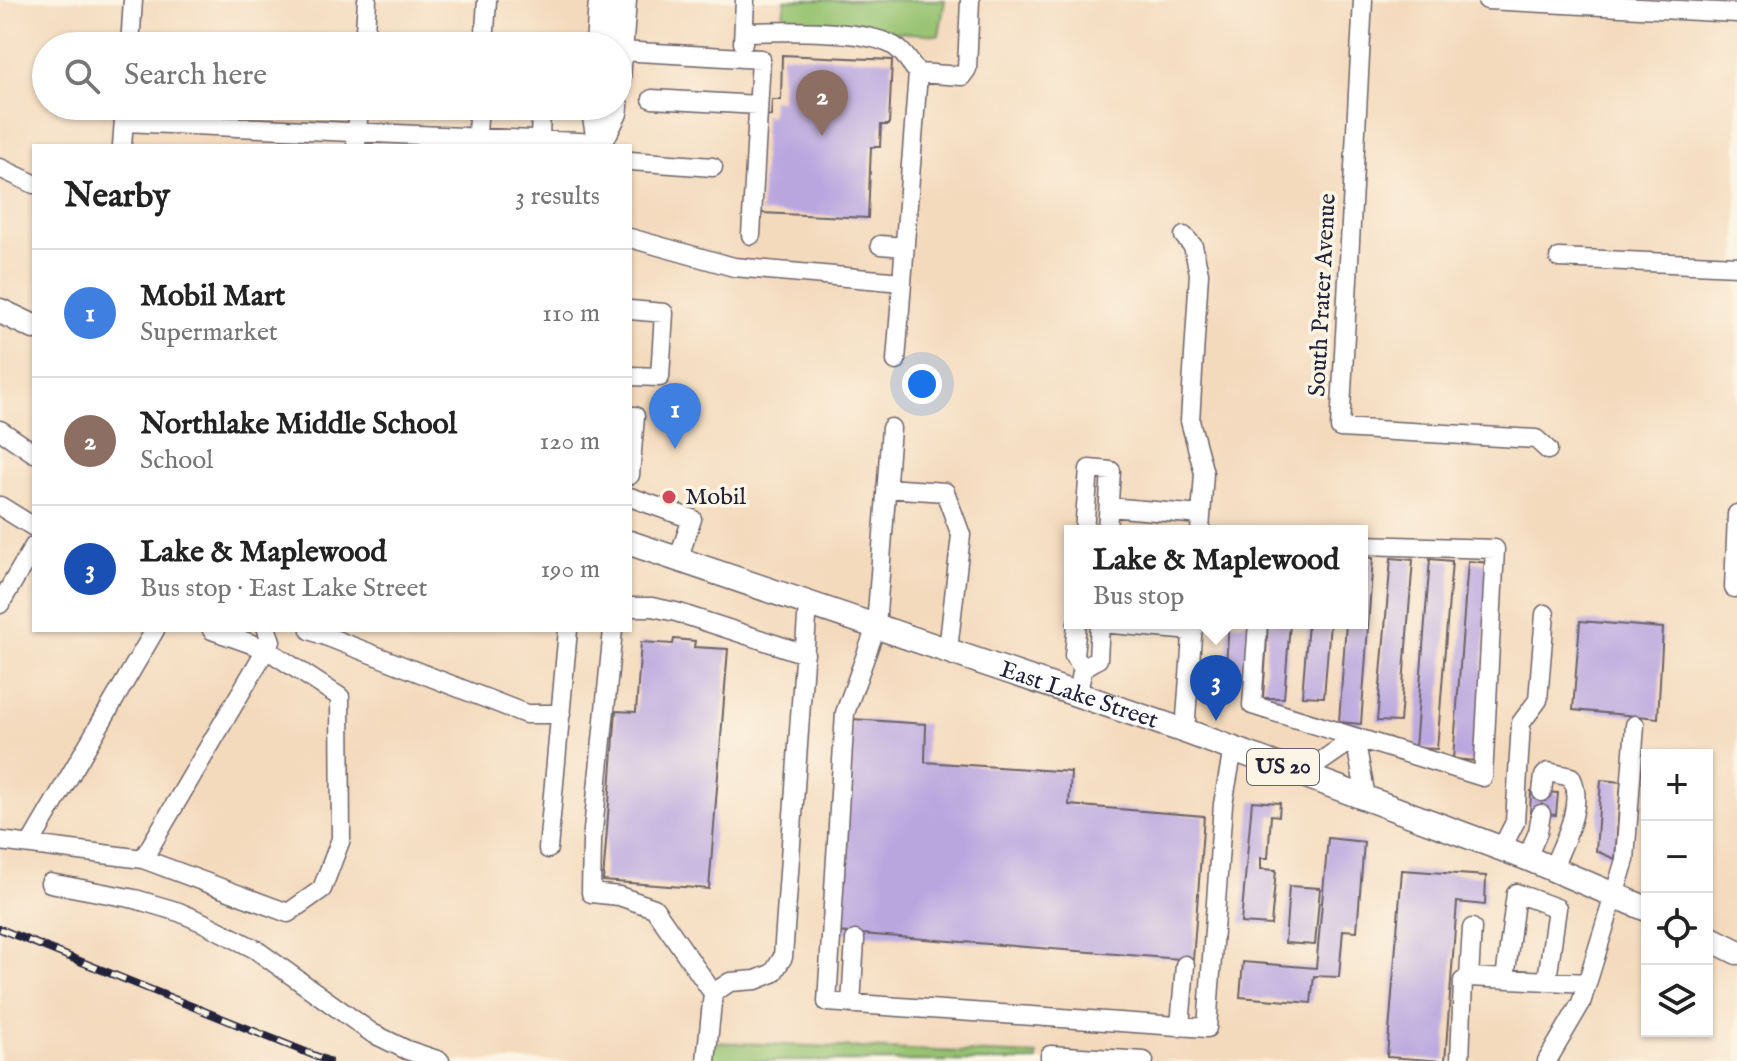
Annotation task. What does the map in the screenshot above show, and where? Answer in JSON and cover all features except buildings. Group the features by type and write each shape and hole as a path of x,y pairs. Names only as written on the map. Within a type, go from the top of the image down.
{"main road":[{"path":"601,0 606,32"},
{"path":"614,32 624,0"},
{"path":"596,120 600,144"},
{"path":"600,144 612,120"},
{"path":"0,311 32,326"},
{"name":"East Lake Street","path":"632,544 948,650 1077,697 1185,731 1502,848 1615,895"},
{"name":"US 20","path":"1615,895 1641,906"},
{"path":"1713,940 1737,952"}],"street":[{"path":"131,32 133,0"},
{"path":"365,32 367,0"},
{"path":"485,32 487,0"},
{"path":"742,58 745,0"},
{"path":"918,73 962,76 967,69 970,0"},
{"name":"South Prater Avenue","path":"1363,0 1340,428 1536,439 1548,450"},
{"path":"1487,0 1591,3 1737,13"},
{"path":"744,32 788,31 877,37 898,48 918,73 896,361"},
{"path":"632,51 761,59 751,235"},
{"path":"652,99 758,105"},
{"path":"122,144 124,120"},
{"path":"180,120 357,139 578,144"},
{"path":"476,142 478,120"},
{"path":"535,142 539,120"},
{"path":"632,161 713,167"},
{"path":"0,168 32,183"},
{"path":"1109,507 1200,523 1204,473 1190,421 1199,273 1193,246 1184,236"},
{"path":"632,239 734,267 902,282"},
{"path":"880,245 905,247"},
{"path":"1559,258 1737,266"},
{"path":"632,310 664,313 660,377 632,376"},
{"path":"632,416 635,416 632,451"},
{"path":"891,428 876,627 845,713 827,1002 1207,1028 1223,804 1233,749"},
{"path":"0,430 32,452"},
{"path":"1084,525 1089,469 1111,471 1108,525"},
{"path":"886,488 945,492 953,509 961,535 948,650"},
{"path":"632,498 692,519 678,559"},
{"path":"0,506 32,526"},
{"path":"1734,588 1737,514"},
{"path":"1258,629 1252,705 1483,777 1495,549 1368,545"},
{"path":"0,604 32,549"},
{"path":"713,993 730,982 756,980 773,973 783,957 808,604"},
{"path":"632,607 676,612 805,654"},
{"path":"1502,848 1515,822 1521,723 1538,700 1545,614"},
{"path":"1076,629 1074,656 1083,668"},
{"path":"1077,697 1083,668 1098,659 1100,629"},
{"path":"1185,731 1193,629"},
{"path":"30,844 154,632"},
{"path":"0,841 143,859 288,913 322,889 341,839 340,697 266,639 224,632"},
{"path":"315,632 526,714 561,714"},
{"path":"548,849 568,632"},
{"path":"613,632 592,840 591,893 619,896 654,908 713,993 706,1061"},
{"path":"143,859 266,639"},
{"path":"1547,1061 1581,1003 1625,860 1635,725"},
{"path":"1303,774 1355,738"},
{"path":"1355,738 1366,797"},
{"path":"1542,792 1544,776 1548,772 1571,777 1575,785 1572,822 1553,868"},
{"path":"1527,858 1539,823 1564,841"},
{"path":"50,883 135,899 191,917 255,949 372,1033 440,1061"},
{"path":"1505,979 1516,893 1557,908 1547,980"},
{"path":"1469,977 1472,928"},
{"path":"851,1004 855,940"},
{"path":"1180,1027 1185,965"},
{"path":"1460,1061 1463,981 1469,977 1587,983"},
{"path":"1050,1061 1050,1055 1144,1061"}],"green space":[{"path":"785,0 945,0 939,35 782,24"},
{"path":"709,1042 1037,1055 1037,1061 701,1061"}],"railway":[{"path":"0,929 328,1061"}],"place":[{"name":"Northlake Middle School","path":"822,136"},
{"name":"Mobil Mart","path":"675,449"},
{"name":"Mobil","path":"669,497"},
{"name":"Lake & Maplewood","path":"1216,721"}]}
